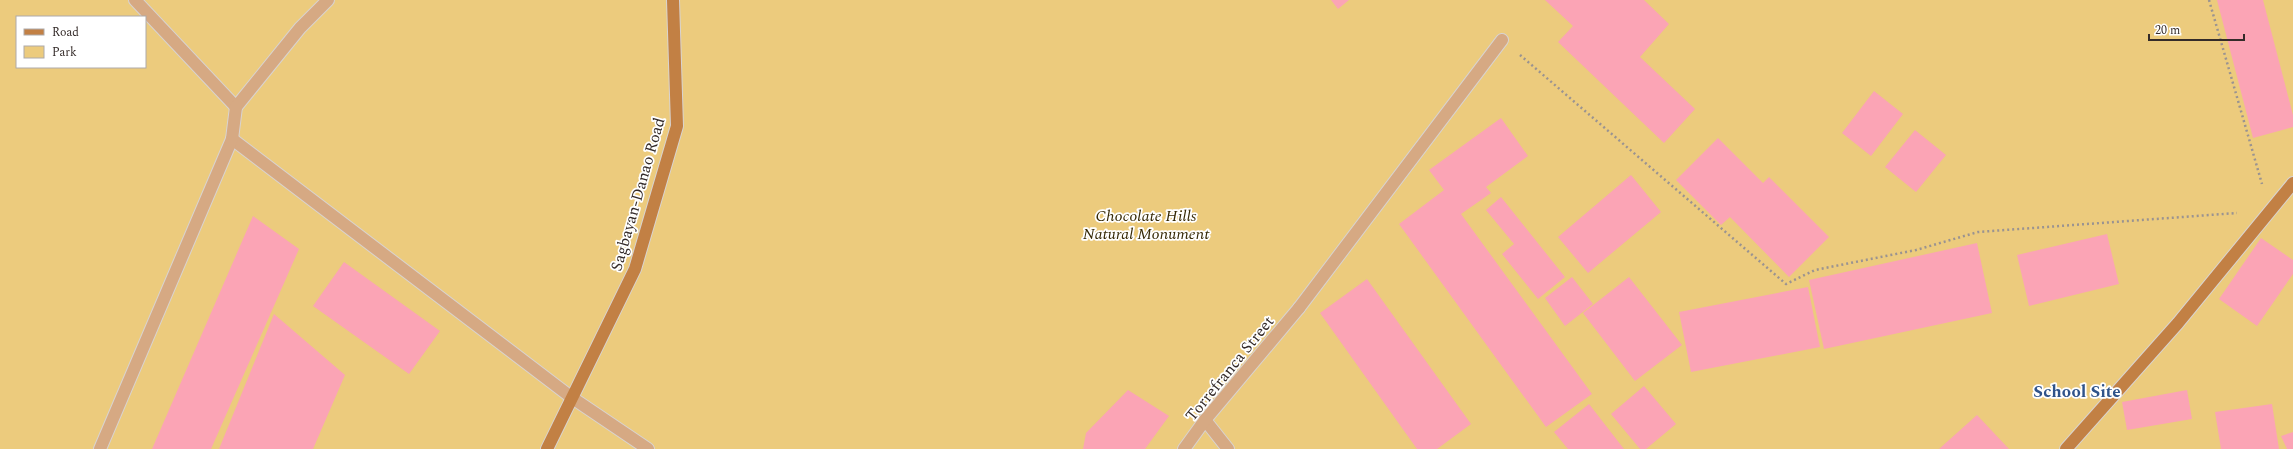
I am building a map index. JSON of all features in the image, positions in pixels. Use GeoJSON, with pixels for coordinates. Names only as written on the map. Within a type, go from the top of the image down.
{"type":"FeatureCollection","features":[{"type":"Feature","properties":{"kind":"main road","name":"Sagbayan-Danao Road"},"geometry":{"type":"LineString","coordinates":[[547,449],[571,397],[635,269],[677,126],[673,0]]}},
{"type":"Feature","properties":{"kind":"main road"},"geometry":{"type":"LineString","coordinates":[[2066,449],[2178,323],[2293,183]]}},
{"type":"Feature","properties":{"kind":"street"},"geometry":{"type":"LineString","coordinates":[[135,0],[236,107]]}},
{"type":"Feature","properties":{"kind":"street"},"geometry":{"type":"LineString","coordinates":[[100,449],[232,139],[236,107],[300,28],[328,0]]}},
{"type":"Feature","properties":{"kind":"street","name":"Torrefranca Street"},"geometry":{"type":"LineString","coordinates":[[1184,449],[1205,420],[1299,308],[1502,40]]}},
{"type":"Feature","properties":{"kind":"street"},"geometry":{"type":"LineString","coordinates":[[232,139],[571,397],[648,449]]}},
{"type":"Feature","properties":{"kind":"street"},"geometry":{"type":"LineString","coordinates":[[1205,420],[1228,449]]}},
{"type":"Feature","properties":{"kind":"path"},"geometry":{"type":"LineString","coordinates":[[1502,40],[1786,284],[1815,270],[1916,250],[1978,232],[2270,211],[2209,0]]}},
{"type":"Feature","properties":{"kind":"green space","name":"Chocolate Hills Natural Monument"},"geometry":{"type":"Polygon","coordinates":[[[0,0],[2293,0],[2293,449],[0,449],[0,0]]]}},
{"type":"Feature","properties":{"kind":"building"},"geometry":{"type":"Polygon","coordinates":[[[1331,0],[1349,0],[1338,9],[1331,0]]]}},
{"type":"Feature","properties":{"kind":"building"},"geometry":{"type":"Polygon","coordinates":[[[1545,0],[1644,0],[1669,24],[1640,57],[1695,109],[1664,143],[1558,42],[1573,26],[1545,0]]]}},
{"type":"Feature","properties":{"kind":"building"},"geometry":{"type":"Polygon","coordinates":[[[2217,0],[2263,0],[2293,115],[2293,127],[2253,138],[2217,0]]]}},
{"type":"Feature","properties":{"kind":"building"},"geometry":{"type":"Polygon","coordinates":[[[1874,91],[1903,114],[1871,156],[1842,133],[1874,91]]]}},
{"type":"Feature","properties":{"kind":"building"},"geometry":{"type":"Polygon","coordinates":[[[1501,118],[1528,156],[1486,187],[1491,193],[1461,214],[1592,394],[1546,427],[1399,224],[1444,190],[1429,170],[1501,118]]]}},
{"type":"Feature","properties":{"kind":"building"},"geometry":{"type":"Polygon","coordinates":[[[1915,130],[1946,155],[1916,192],[1885,167],[1915,130]]]}},
{"type":"Feature","properties":{"kind":"building"},"geometry":{"type":"Polygon","coordinates":[[[1718,138],[1763,183],[1769,177],[1829,237],[1789,277],[1730,217],[1721,225],[1676,180],[1718,138]]]}},
{"type":"Feature","properties":{"kind":"building"},"geometry":{"type":"Polygon","coordinates":[[[1631,175],[1661,212],[1588,273],[1558,237],[1631,175]]]}},
{"type":"Feature","properties":{"kind":"building"},"geometry":{"type":"Polygon","coordinates":[[[1501,197],[1565,277],[1538,299],[1502,254],[1514,244],[1486,210],[1501,197]]]}},
{"type":"Feature","properties":{"kind":"building"},"geometry":{"type":"Polygon","coordinates":[[[253,216],[299,249],[211,449],[152,449],[253,216]]]}},
{"type":"Feature","properties":{"kind":"building"},"geometry":{"type":"Polygon","coordinates":[[[2107,234],[2119,284],[2029,306],[2017,255],[2107,234]]]}},
{"type":"Feature","properties":{"kind":"building"},"geometry":{"type":"Polygon","coordinates":[[[2261,238],[2293,260],[2293,274],[2257,326],[2219,299],[2261,238]]]}},
{"type":"Feature","properties":{"kind":"building"},"geometry":{"type":"Polygon","coordinates":[[[1977,243],[1992,313],[1824,349],[1809,280],[1977,243]]]}},
{"type":"Feature","properties":{"kind":"building"},"geometry":{"type":"Polygon","coordinates":[[[344,262],[440,331],[409,374],[313,306],[344,262]]]}},
{"type":"Feature","properties":{"kind":"building"},"geometry":{"type":"Polygon","coordinates":[[[1572,277],[1593,304],[1565,326],[1545,298],[1572,277]]]}},
{"type":"Feature","properties":{"kind":"building"},"geometry":{"type":"Polygon","coordinates":[[[1629,277],[1682,345],[1635,381],[1583,313],[1629,277]]]}},
{"type":"Feature","properties":{"kind":"building"},"geometry":{"type":"Polygon","coordinates":[[[1367,279],[1471,424],[1437,449],[1417,449],[1320,313],[1367,279]]]}},
{"type":"Feature","properties":{"kind":"building"},"geometry":{"type":"Polygon","coordinates":[[[1808,287],[1820,347],[1691,372],[1679,312],[1808,287]]]}},
{"type":"Feature","properties":{"kind":"building"},"geometry":{"type":"Polygon","coordinates":[[[274,314],[345,375],[313,449],[219,449],[274,314]]]}},
{"type":"Feature","properties":{"kind":"building"},"geometry":{"type":"Polygon","coordinates":[[[1644,386],[1676,424],[1646,449],[1640,449],[1611,414],[1644,386]]]}},
{"type":"Feature","properties":{"kind":"building"},"geometry":{"type":"Polygon","coordinates":[[[1128,390],[1169,416],[1145,449],[1083,449],[1086,433],[1128,390]]]}},
{"type":"Feature","properties":{"kind":"building"},"geometry":{"type":"Polygon","coordinates":[[[2187,390],[2192,419],[2127,430],[2122,402],[2187,390]]]}},
{"type":"Feature","properties":{"kind":"building"},"geometry":{"type":"Polygon","coordinates":[[[1589,404],[1624,449],[1568,449],[1554,432],[1589,404]]]}},
{"type":"Feature","properties":{"kind":"building"},"geometry":{"type":"Polygon","coordinates":[[[2272,404],[2279,449],[2221,449],[2215,412],[2272,404]]]}},
{"type":"Feature","properties":{"kind":"building"},"geometry":{"type":"Polygon","coordinates":[[[1977,415],[2009,449],[1939,449],[1977,415]]]}},
{"type":"Feature","properties":{"kind":"building"},"geometry":{"type":"Polygon","coordinates":[[[2293,432],[2293,449],[2287,449],[2281,436],[2293,432]]]}},
{"type":"Feature","properties":{"kind":"district","name":"School Site"},"geometry":{"type":"Point","coordinates":[2077,391]}}]}
